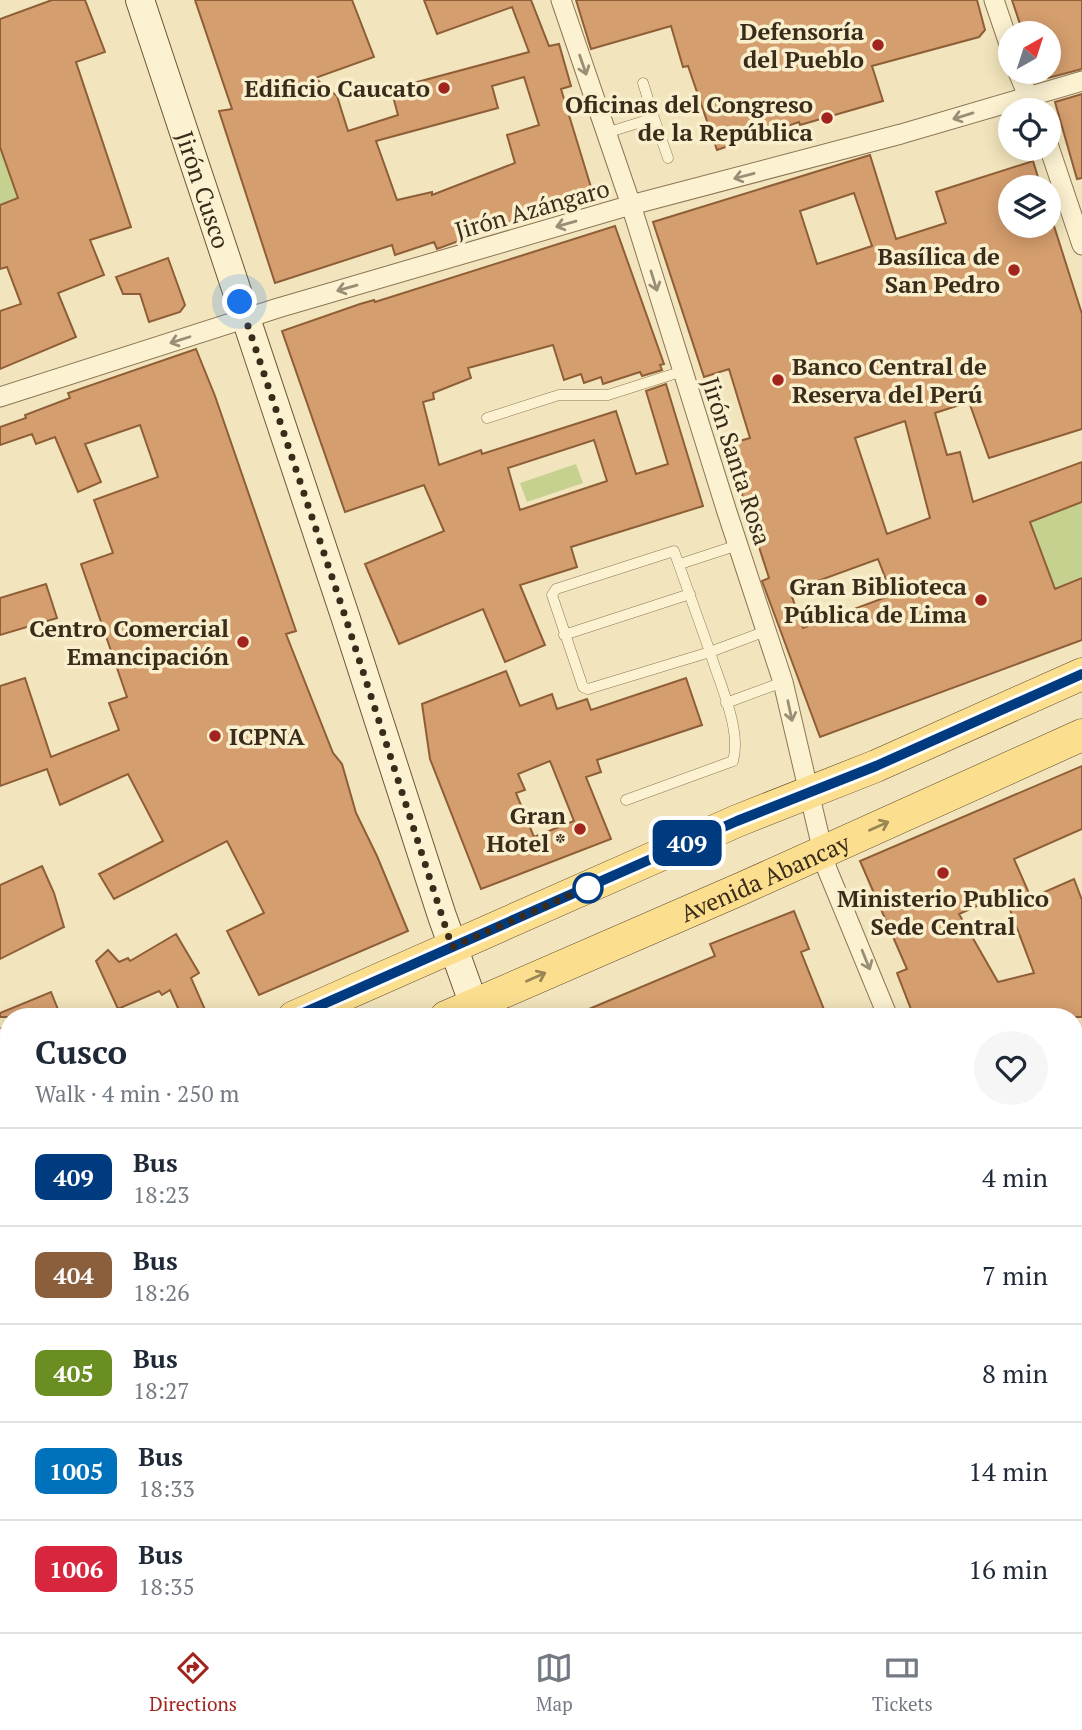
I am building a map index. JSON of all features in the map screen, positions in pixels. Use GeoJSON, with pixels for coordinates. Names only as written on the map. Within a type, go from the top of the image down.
{"type":"FeatureCollection","features":[{"type":"Feature","properties":{"kind":"main road"},"geometry":{"type":"LineString","coordinates":[[314,1008],[809,792],[876,766],[1082,674]]}},
{"type":"Feature","properties":{"kind":"main road","name":"Avenida Abancay"},"geometry":{"type":"LineString","coordinates":[[477,1008],[1082,735]]}},
{"type":"Feature","properties":{"kind":"street","name":"Jirón Cusco"},"geometry":{"type":"LineString","coordinates":[[140,0],[452,947],[465,1008]]}},
{"type":"Feature","properties":{"kind":"street","name":"Jirón Santa Rosa"},"geometry":{"type":"LineString","coordinates":[[561,0],[631,205],[783,682],[827,869],[884,1008]]}},
{"type":"Feature","properties":{"kind":"street"},"geometry":{"type":"LineString","coordinates":[[994,0],[1001,21]]}},
{"type":"Feature","properties":{"kind":"street","name":"Jirón Azángaro"},"geometry":{"type":"LineString","coordinates":[[1043,98],[1082,81]]}},
{"type":"Feature","properties":{"kind":"street","name":"Jirón Azángaro"},"geometry":{"type":"LineString","coordinates":[[0,397],[245,319],[631,205],[998,111]]}},
{"type":"Feature","properties":{"kind":"street"},"geometry":{"type":"LineString","coordinates":[[1054,161],[1082,245]]}},
{"type":"Feature","properties":{"kind":"lane"},"geometry":{"type":"LineString","coordinates":[[643,83],[668,158]]}},
{"type":"Feature","properties":{"kind":"lane"},"geometry":{"type":"LineString","coordinates":[[606,133],[654,118]]}},
{"type":"Feature","properties":{"kind":"lane"},"geometry":{"type":"LineString","coordinates":[[487,418],[559,395],[608,395],[683,371]]}},
{"type":"Feature","properties":{"kind":"lane"},"geometry":{"type":"LineString","coordinates":[[680,564],[738,545]]}},
{"type":"Feature","properties":{"kind":"lane"},"geometry":{"type":"LineString","coordinates":[[626,800],[733,761],[736,742],[710,652],[674,551],[556,589],[552,595],[585,689],[710,652],[766,631]]}},
{"type":"Feature","properties":{"kind":"lane"},"geometry":{"type":"LineString","coordinates":[[565,635],[690,594]]}},
{"type":"Feature","properties":{"kind":"lane"},"geometry":{"type":"LineString","coordinates":[[726,703],[783,682]]}},
{"type":"Feature","properties":{"kind":"green space"},"geometry":{"type":"Polygon","coordinates":[[[0,147],[18,198],[0,205],[0,147]]]}},
{"type":"Feature","properties":{"kind":"green space"},"geometry":{"type":"Polygon","coordinates":[[[576,464],[583,483],[527,502],[520,483],[576,464]]]}},
{"type":"Feature","properties":{"kind":"green space"},"geometry":{"type":"Polygon","coordinates":[[[1082,502],[1082,578],[1055,589],[1030,522],[1082,502]]]}},
{"type":"Feature","properties":{"kind":"building"},"geometry":{"type":"Polygon","coordinates":[[[52,0],[85,0],[105,52],[76,62],[131,227],[90,240],[104,275],[58,293],[76,337],[0,369],[0,311],[21,304],[7,267],[0,269],[0,205],[18,198],[0,147],[0,19],[52,0]]]}},
{"type":"Feature","properties":{"kind":"building"},"geometry":{"type":"Polygon","coordinates":[[[195,0],[352,0],[374,57],[315,78],[337,96],[348,131],[398,115],[391,89],[529,52],[512,7],[437,34],[424,0],[531,0],[549,46],[559,44],[571,86],[561,89],[594,197],[529,215],[437,249],[434,242],[395,255],[392,245],[275,283],[219,111],[232,109],[195,0]],[[524,77],[492,86],[498,108],[376,141],[397,200],[432,192],[432,195],[515,163],[507,135],[539,125],[524,77]]]}},
{"type":"Feature","properties":{"kind":"building"},"geometry":{"type":"Polygon","coordinates":[[[576,0],[977,0],[985,30],[979,37],[872,66],[883,101],[800,125],[799,122],[717,150],[688,66],[683,67],[671,26],[591,49],[576,0]]]}},
{"type":"Feature","properties":{"kind":"building"},"geometry":{"type":"Polygon","coordinates":[[[1012,0],[1082,0],[1082,69],[1061,75],[1061,21],[1019,21],[1012,0]]]}},
{"type":"Feature","properties":{"kind":"building"},"geometry":{"type":"Polygon","coordinates":[[[1082,94],[1082,178],[1077,179],[1061,123],[1061,100],[1082,94]]]}},
{"type":"Feature","properties":{"kind":"building"},"geometry":{"type":"Polygon","coordinates":[[[870,155],[896,239],[946,223],[936,192],[1033,161],[1037,175],[998,175],[998,238],[1058,238],[1082,314],[1082,429],[989,458],[969,402],[935,413],[947,455],[960,452],[973,502],[1082,462],[1082,502],[1030,522],[1055,589],[1082,578],[1082,640],[820,737],[762,581],[769,578],[726,445],[750,438],[729,369],[704,377],[653,222],[870,155]],[[854,193],[800,211],[817,264],[872,246],[854,193]],[[905,421],[855,438],[887,534],[930,518],[905,421]],[[878,559],[790,591],[803,628],[892,595],[878,559]]]}},
{"type":"Feature","properties":{"kind":"building"},"geometry":{"type":"Polygon","coordinates":[[[615,226],[664,364],[660,365],[662,370],[642,376],[640,372],[603,384],[601,377],[584,383],[581,374],[564,380],[553,345],[468,368],[471,378],[433,393],[434,399],[423,402],[439,465],[616,411],[636,474],[668,464],[646,391],[666,384],[703,506],[571,547],[577,567],[520,585],[545,645],[505,662],[483,609],[399,644],[365,564],[444,531],[424,485],[345,512],[282,331],[360,304],[374,300],[375,302],[615,226]],[[594,440],[508,468],[520,510],[607,481],[594,440]]]}},
{"type":"Feature","properties":{"kind":"building"},"geometry":{"type":"Polygon","coordinates":[[[168,258],[185,305],[180,312],[149,322],[140,294],[123,294],[116,277],[168,258]]]}},
{"type":"Feature","properties":{"kind":"building"},"geometry":{"type":"Polygon","coordinates":[[[196,349],[215,396],[296,631],[286,634],[333,753],[342,764],[356,813],[408,931],[259,995],[227,931],[264,913],[227,841],[114,899],[99,874],[163,841],[128,774],[60,805],[47,769],[0,786],[0,686],[25,678],[51,757],[119,730],[109,703],[127,697],[81,564],[113,553],[94,500],[158,477],[140,425],[85,444],[101,482],[78,492],[55,437],[36,444],[32,434],[0,445],[0,427],[70,398],[68,393],[196,349]]]}},
{"type":"Feature","properties":{"kind":"building"},"geometry":{"type":"Polygon","coordinates":[[[46,584],[57,618],[0,635],[0,598],[46,584]]]}},
{"type":"Feature","properties":{"kind":"building"},"geometry":{"type":"Polygon","coordinates":[[[506,671],[520,706],[552,694],[557,709],[587,699],[591,710],[686,678],[702,725],[597,760],[601,772],[586,777],[611,839],[481,889],[430,759],[422,704],[506,671]],[[550,761],[518,774],[525,790],[516,793],[534,837],[574,821],[550,761]]]}},
{"type":"Feature","properties":{"kind":"building"},"geometry":{"type":"Polygon","coordinates":[[[1082,766],[1082,829],[1014,859],[1031,898],[1074,879],[1082,900],[1082,1008],[911,1008],[897,973],[907,969],[860,861],[1082,766]],[[1004,894],[959,914],[998,982],[1034,973],[1004,894]]]}},
{"type":"Feature","properties":{"kind":"building"},"geometry":{"type":"Polygon","coordinates":[[[42,866],[54,893],[64,927],[0,959],[0,885],[42,866]]]}},
{"type":"Feature","properties":{"kind":"building"},"geometry":{"type":"Polygon","coordinates":[[[794,911],[809,949],[801,952],[823,1008],[591,1008],[715,956],[710,944],[794,911]]]}},
{"type":"Feature","properties":{"kind":"building"},"geometry":{"type":"Polygon","coordinates":[[[176,934],[199,973],[191,978],[204,1008],[178,1008],[170,990],[162,995],[159,991],[118,1008],[96,961],[108,950],[119,962],[128,958],[130,961],[176,934]]]}},
{"type":"Feature","properties":{"kind":"building"},"geometry":{"type":"Polygon","coordinates":[[[51,992],[57,1008],[12,1008],[51,992]]]}},
{"type":"Feature","properties":{"kind":"bus line","name":"409"},"geometry":{"type":"LineString","coordinates":[[314,1008],[737,821],[876,766],[1082,674]]}},
{"type":"Feature","properties":{"kind":"place","name":"Defensoría del Pueblo"},"geometry":{"type":"Point","coordinates":[878,45]}},
{"type":"Feature","properties":{"kind":"place","name":"Edificio Caucato"},"geometry":{"type":"Point","coordinates":[444,88]}},
{"type":"Feature","properties":{"kind":"place","name":"Oficinas del Congreso de la República"},"geometry":{"type":"Point","coordinates":[827,118]}},
{"type":"Feature","properties":{"kind":"place","name":"Basílica de San Pedro"},"geometry":{"type":"Point","coordinates":[1014,270]}},
{"type":"Feature","properties":{"kind":"place","name":"Banco Central de Reserva del Perú"},"geometry":{"type":"Point","coordinates":[778,380]}},
{"type":"Feature","properties":{"kind":"place","name":"Gran Biblioteca Pública de Lima"},"geometry":{"type":"Point","coordinates":[981,600]}},
{"type":"Feature","properties":{"kind":"place","name":"Centro Comercial Emancipación"},"geometry":{"type":"Point","coordinates":[243,642]}},
{"type":"Feature","properties":{"kind":"place","name":"ICPNA"},"geometry":{"type":"Point","coordinates":[215,736]}},
{"type":"Feature","properties":{"kind":"place","name":"Gran Hotel *"},"geometry":{"type":"Point","coordinates":[580,829]}},
{"type":"Feature","properties":{"kind":"place","name":"Ministerio Publico Sede Central"},"geometry":{"type":"Point","coordinates":[943,873]}},
{"type":"Feature","properties":{"kind":"route"},"geometry":{"type":"LineString","coordinates":[[240,302],[452,947],[591,886],[588,888]]}}]}
